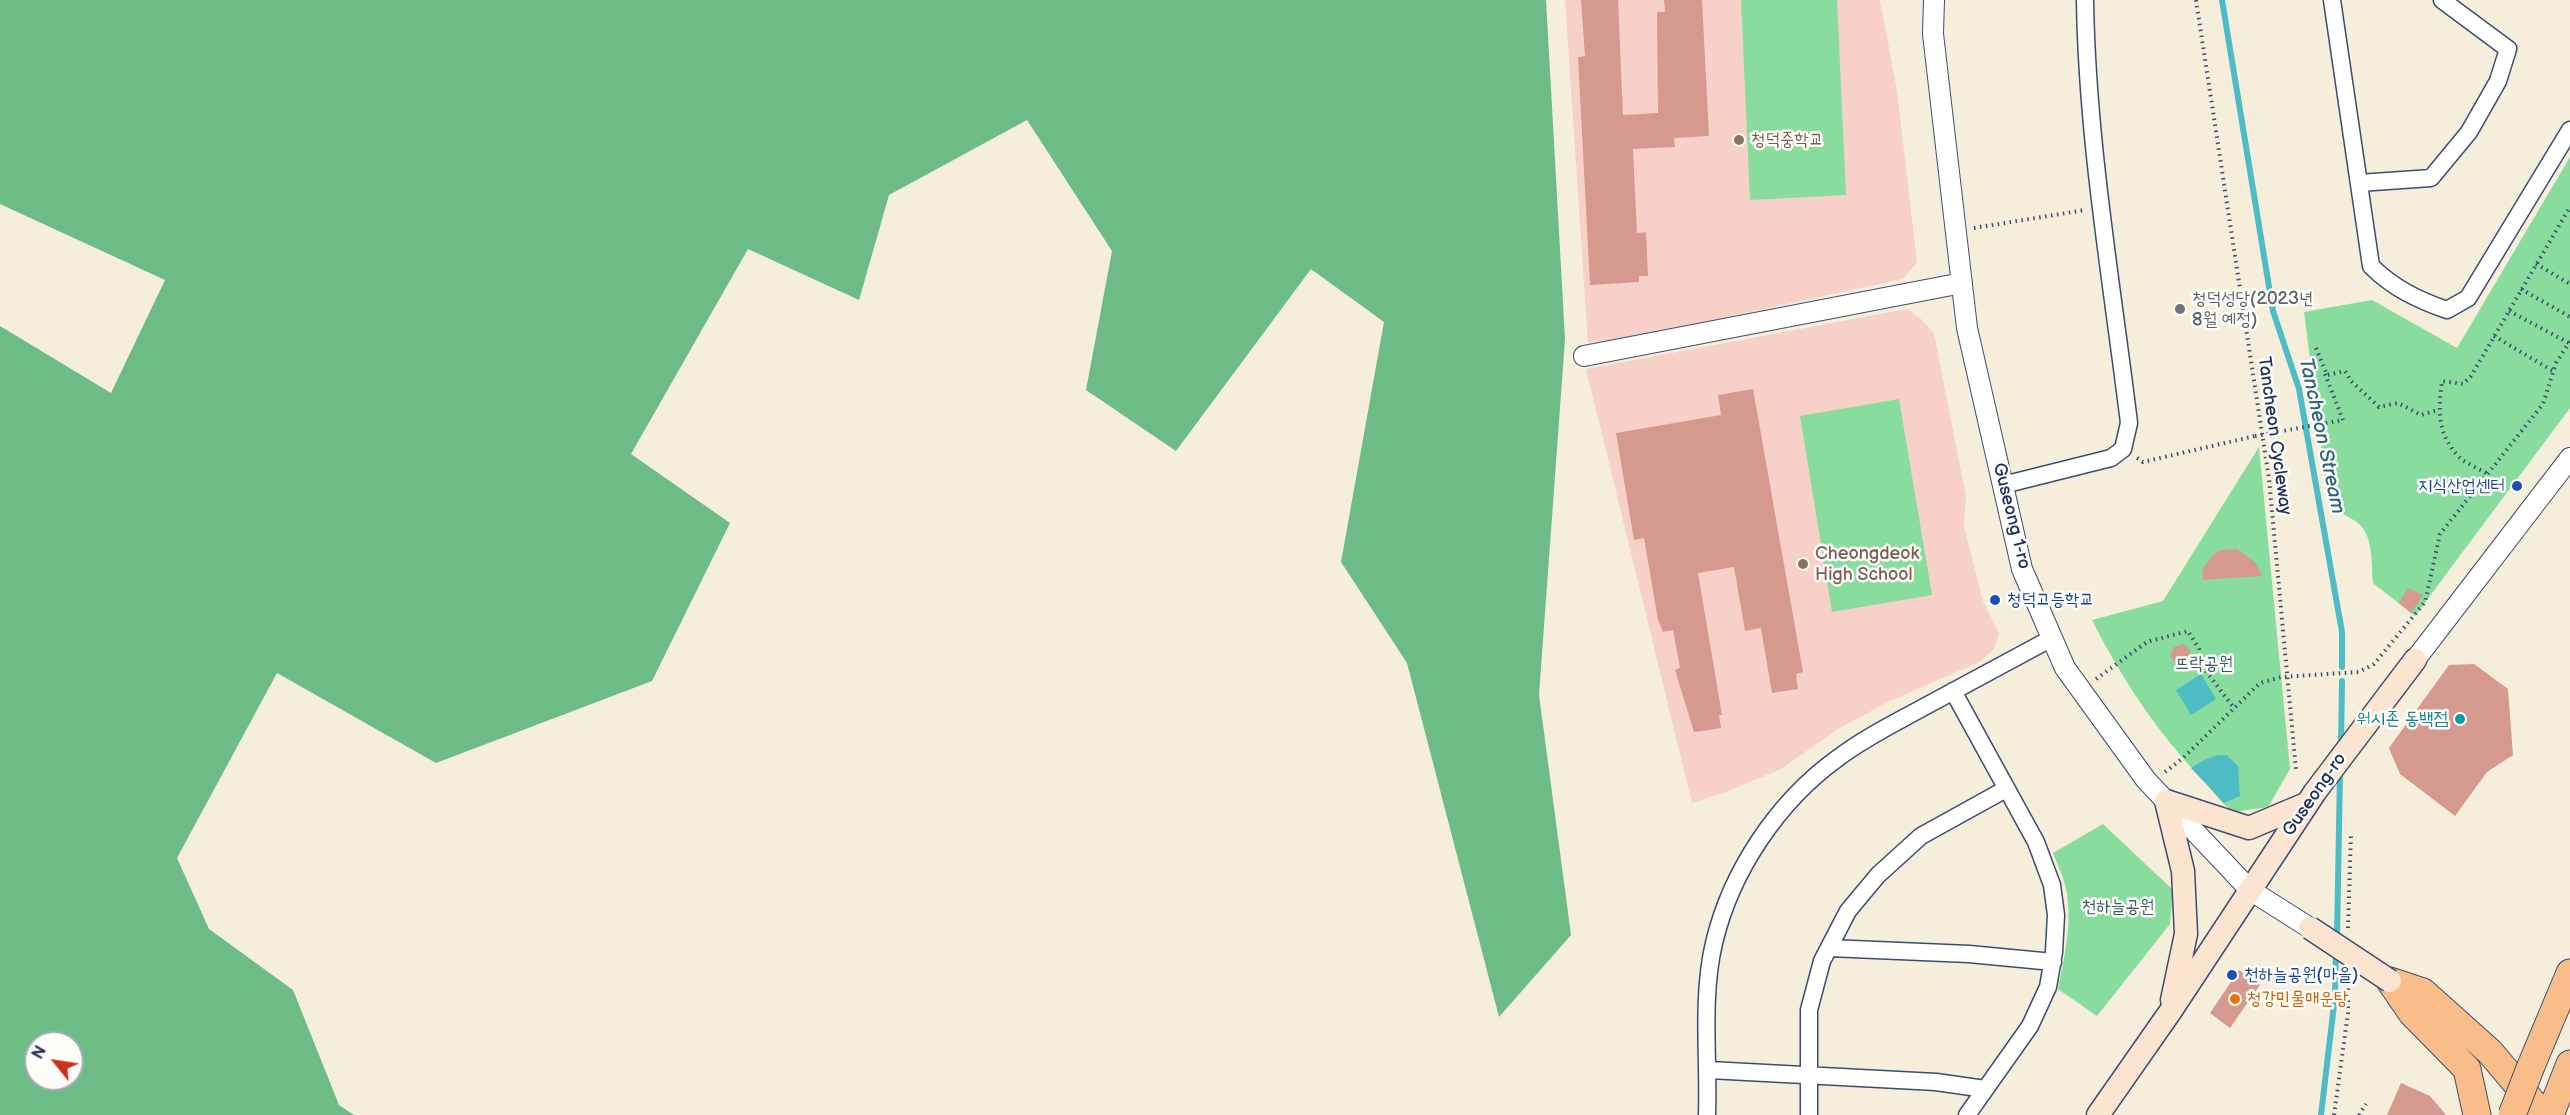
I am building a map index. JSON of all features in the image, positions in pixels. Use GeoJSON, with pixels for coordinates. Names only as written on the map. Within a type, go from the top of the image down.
{"type":"FeatureCollection","features":[{"type":"Feature","properties":{"kind":"highway"},"geometry":{"type":"LineString","coordinates":[[2512,1115],[2570,973]]}},
{"type":"Feature","properties":{"kind":"highway"},"geometry":{"type":"LineString","coordinates":[[2390,981],[2423,992],[2551,1109],[2570,1064]]}},
{"type":"Feature","properties":{"kind":"highway"},"geometry":{"type":"LineString","coordinates":[[2390,981],[2412,1013],[2467,1069],[2477,1115]]}},
{"type":"Feature","properties":{"kind":"main road","name":"Guseong-ro"},"geometry":{"type":"LineString","coordinates":[[2098,1115],[2170,1012],[2311,798],[2415,660]]}},
{"type":"Feature","properties":{"kind":"main road"},"geometry":{"type":"LineString","coordinates":[[2166,801],[2249,828],[2311,798]]}},
{"type":"Feature","properties":{"kind":"main road"},"geometry":{"type":"LineString","coordinates":[[2166,801],[2183,871],[2186,934],[2170,1012]]}},
{"type":"Feature","properties":{"kind":"main road"},"geometry":{"type":"LineString","coordinates":[[2310,928],[2390,981]]}},
{"type":"Feature","properties":{"kind":"street","name":"Guseong 1-ro"},"geometry":{"type":"LineString","coordinates":[[1934,0],[1933,34],[1967,328],[2022,569],[2065,668],[2150,784],[2250,890],[2310,928]]}},
{"type":"Feature","properties":{"kind":"street"},"geometry":{"type":"LineString","coordinates":[[2003,485],[2111,458],[2124,449],[2129,423],[2102,207],[2086,52],[2085,0]]}},
{"type":"Feature","properties":{"kind":"street"},"geometry":{"type":"LineString","coordinates":[[2332,0],[2371,266],[2385,281],[2402,291],[2447,310],[2468,298],[2570,130]]}},
{"type":"Feature","properties":{"kind":"street"},"geometry":{"type":"LineString","coordinates":[[2359,183],[2431,178],[2469,132],[2498,81],[2508,49],[2442,0]]}},
{"type":"Feature","properties":{"kind":"street"},"geometry":{"type":"LineString","coordinates":[[1584,356],[1962,283]]}},
{"type":"Feature","properties":{"kind":"street","name":"Guseong-ro"},"geometry":{"type":"LineString","coordinates":[[2415,660],[2570,459]]}},
{"type":"Feature","properties":{"kind":"street"},"geometry":{"type":"LineString","coordinates":[[1707,1115],[1709,1070],[1707,983],[1714,942],[1727,903],[1746,862],[1768,827],[1801,790],[1838,758],[1953,691],[2052,638]]}},
{"type":"Feature","properties":{"kind":"street"},"geometry":{"type":"LineString","coordinates":[[1953,691],[2036,842],[2052,885],[2056,915],[2053,962],[2048,987],[2030,1026],[1967,1115]]}},
{"type":"Feature","properties":{"kind":"street"},"geometry":{"type":"LineString","coordinates":[[1809,1115],[1809,1010],[1822,961],[1848,911],[1887,867],[1921,836],[2006,789]]}},
{"type":"Feature","properties":{"kind":"street"},"geometry":{"type":"LineString","coordinates":[[1829,948],[1969,954],[2053,962]]}},
{"type":"Feature","properties":{"kind":"street"},"geometry":{"type":"LineString","coordinates":[[1709,1070],[1936,1082],[1984,1089]]}},
{"type":"Feature","properties":{"kind":"path","name":"Tancheon Cycleway"},"geometry":{"type":"LineString","coordinates":[[2196,0],[2269,479],[2296,770]]}},
{"type":"Feature","properties":{"kind":"path"},"geometry":{"type":"LineString","coordinates":[[1956,231],[2102,207]]}},
{"type":"Feature","properties":{"kind":"path"},"geometry":{"type":"LineString","coordinates":[[2486,473],[2458,456],[2444,435],[2438,410],[2442,381],[2463,384],[2471,376],[2570,207]]}},
{"type":"Feature","properties":{"kind":"path"},"geometry":{"type":"LineString","coordinates":[[2536,264],[2570,284]]}},
{"type":"Feature","properties":{"kind":"path"},"geometry":{"type":"LineString","coordinates":[[2521,289],[2570,317]]}},
{"type":"Feature","properties":{"kind":"path"},"geometry":{"type":"LineString","coordinates":[[2150,784],[2182,758],[2260,683],[2288,676],[2358,672],[2374,664],[2425,602],[2440,534],[2486,473],[2543,404],[2553,371],[2569,342],[2508,311]]}},
{"type":"Feature","properties":{"kind":"path"},"geometry":{"type":"LineString","coordinates":[[2494,336],[2553,371]]}},
{"type":"Feature","properties":{"kind":"path"},"geometry":{"type":"LineString","coordinates":[[2143,462],[2255,436],[2343,420],[2316,348],[2327,375],[2345,371],[2351,381],[2379,407],[2398,403],[2421,415],[2438,410]]}},
{"type":"Feature","properties":{"kind":"path"},"geometry":{"type":"LineString","coordinates":[[2080,690],[2146,642],[2188,631],[2199,649],[2202,666],[2234,708]]}},
{"type":"Feature","properties":{"kind":"path"},"geometry":{"type":"LineString","coordinates":[[2334,1115],[2341,1070]]}},
{"type":"Feature","properties":{"kind":"path"},"geometry":{"type":"LineString","coordinates":[[2359,1115],[2366,1104]]}},
{"type":"Feature","properties":{"kind":"shaded area","name":"청덕중학교"},"geometry":{"type":"Polygon","coordinates":[[[1565,0],[1880,0],[1897,91],[1917,262],[1903,279],[1643,335],[1588,343],[1565,0]]]}},
{"type":"Feature","properties":{"kind":"shaded area","name":"Cheongdeok High School"},"geometry":{"type":"Polygon","coordinates":[[[1907,309],[1920,318],[1934,333],[1966,497],[1964,526],[1983,601],[1999,633],[1994,649],[1979,662],[1888,702],[1838,729],[1781,769],[1726,792],[1692,803],[1586,369],[1907,309]]]}},
{"type":"Feature","properties":{"kind":"green space"},"geometry":{"type":"Polygon","coordinates":[[[0,0],[1546,0],[1565,339],[1539,695],[1571,935],[1499,1017],[1407,663],[1341,562],[1384,322],[1311,269],[1176,451],[1086,390],[1112,251],[1027,120],[889,195],[859,300],[748,249],[631,454],[730,523],[652,681],[436,763],[277,673],[177,858],[209,929],[293,990],[339,1105],[354,1115],[0,1115],[0,326],[111,393],[165,280],[0,204],[0,0]]]}},
{"type":"Feature","properties":{"kind":"green space"},"geometry":{"type":"Polygon","coordinates":[[[1741,0],[1837,0],[1846,195],[1750,200],[1741,0]]]}},
{"type":"Feature","properties":{"kind":"green space"},"geometry":{"type":"Polygon","coordinates":[[[2570,157],[2570,408],[2415,616],[2373,583],[2371,551],[2367,535],[2358,523],[2338,510],[2328,499],[2304,312],[2372,300],[2457,348],[2570,157]]]}},
{"type":"Feature","properties":{"kind":"green space"},"geometry":{"type":"Polygon","coordinates":[[[1899,399],[1932,595],[1832,612],[1800,416],[1899,399]]]}},
{"type":"Feature","properties":{"kind":"green space","name":"뜨락공원"},"geometry":{"type":"Polygon","coordinates":[[[2259,447],[2290,769],[2268,807],[2234,812],[2218,798],[2188,764],[2142,705],[2092,620],[2163,601],[2259,447]]]}},
{"type":"Feature","properties":{"kind":"green space","name":"천하늘공원"},"geometry":{"type":"Polygon","coordinates":[[[2103,824],[2173,890],[2170,924],[2097,1016],[2058,989],[2069,918],[2065,884],[2053,853],[2103,824]]]}},
{"type":"Feature","properties":{"kind":"water"},"geometry":{"type":"Polygon","coordinates":[[[2201,674],[2216,699],[2191,715],[2176,690],[2201,674]]]}},
{"type":"Feature","properties":{"kind":"water"},"geometry":{"type":"Polygon","coordinates":[[[2218,755],[2227,755],[2238,766],[2240,796],[2224,803],[2191,768],[2218,755]]]}},
{"type":"Feature","properties":{"kind":"building"},"geometry":{"type":"Polygon","coordinates":[[[1581,0],[1618,0],[1623,115],[1658,113],[1657,12],[1665,12],[1664,0],[1702,0],[1709,136],[1674,138],[1675,147],[1633,149],[1637,233],[1646,232],[1648,276],[1639,276],[1639,282],[1590,285],[1578,57],[1585,56],[1581,0]]]}},
{"type":"Feature","properties":{"kind":"building"},"geometry":{"type":"Polygon","coordinates":[[[1753,389],[1803,672],[1796,674],[1798,689],[1772,693],[1761,628],[1745,631],[1734,567],[1698,573],[1722,715],[1719,715],[1721,728],[1694,732],[1675,670],[1680,668],[1673,630],[1663,632],[1658,620],[1644,538],[1634,540],[1616,433],[1721,415],[1718,395],[1753,389]]]}},
{"type":"Feature","properties":{"kind":"building"},"geometry":{"type":"Polygon","coordinates":[[[2237,549],[2255,562],[2262,576],[2202,580],[2203,568],[2214,554],[2221,550],[2237,549]]]}},
{"type":"Feature","properties":{"kind":"building"},"geometry":{"type":"Polygon","coordinates":[[[2408,588],[2423,595],[2411,613],[2399,603],[2408,588]]]}},
{"type":"Feature","properties":{"kind":"building"},"geometry":{"type":"Polygon","coordinates":[[[2183,644],[2189,648],[2191,656],[2187,662],[2176,664],[2170,656],[2174,647],[2183,644]]]}},
{"type":"Feature","properties":{"kind":"building","name":"워시존 동백점"},"geometry":{"type":"Polygon","coordinates":[[[2474,664],[2508,689],[2513,755],[2487,772],[2455,816],[2400,774],[2389,748],[2449,665],[2474,664]]]}},
{"type":"Feature","properties":{"kind":"building","name":"청강민물매운탕"},"geometry":{"type":"Polygon","coordinates":[[[2239,970],[2260,985],[2230,1028],[2210,1013],[2239,970]]]}},
{"type":"Feature","properties":{"kind":"building"},"geometry":{"type":"Polygon","coordinates":[[[2401,1083],[2430,1096],[2446,1115],[2387,1115],[2401,1083]]]}},
{"type":"Feature","properties":{"kind":"waterway","name":"Tancheon Stream"},"geometry":{"type":"LineString","coordinates":[[2222,0],[2273,311],[2299,389],[2342,632],[2342,667]]}},
{"type":"Feature","properties":{"kind":"waterway","name":"Tancheon Stream"},"geometry":{"type":"LineString","coordinates":[[2341,746],[2342,681]]}},
{"type":"Feature","properties":{"kind":"waterway","name":"Tancheon Stream"},"geometry":{"type":"LineString","coordinates":[[2337,938],[2340,772]]}},
{"type":"Feature","properties":{"kind":"waterway","name":"Tancheon Stream"},"geometry":{"type":"LineString","coordinates":[[2321,1115],[2335,996],[2336,952]]}},
{"type":"Feature","properties":{"kind":"place","name":"청덕중학교"},"geometry":{"type":"Point","coordinates":[1739,140]}},
{"type":"Feature","properties":{"kind":"place","name":"청덕성당(2023년 8월 예정)"},"geometry":{"type":"Point","coordinates":[2180,309]}},
{"type":"Feature","properties":{"kind":"place","name":"지식산업센터"},"geometry":{"type":"Point","coordinates":[2517,486]}},
{"type":"Feature","properties":{"kind":"place","name":"Cheongdeok High School"},"geometry":{"type":"Point","coordinates":[1803,564]}},
{"type":"Feature","properties":{"kind":"place","name":"청덕고등학교"},"geometry":{"type":"Point","coordinates":[1995,600]}},
{"type":"Feature","properties":{"kind":"place","name":"워시존 동백점"},"geometry":{"type":"Point","coordinates":[2460,719]}},
{"type":"Feature","properties":{"kind":"place","name":"천하늘공원(마을)"},"geometry":{"type":"Point","coordinates":[2232,975]}},
{"type":"Feature","properties":{"kind":"place","name":"청강민물매운탕"},"geometry":{"type":"Point","coordinates":[2235,999]}}]}
